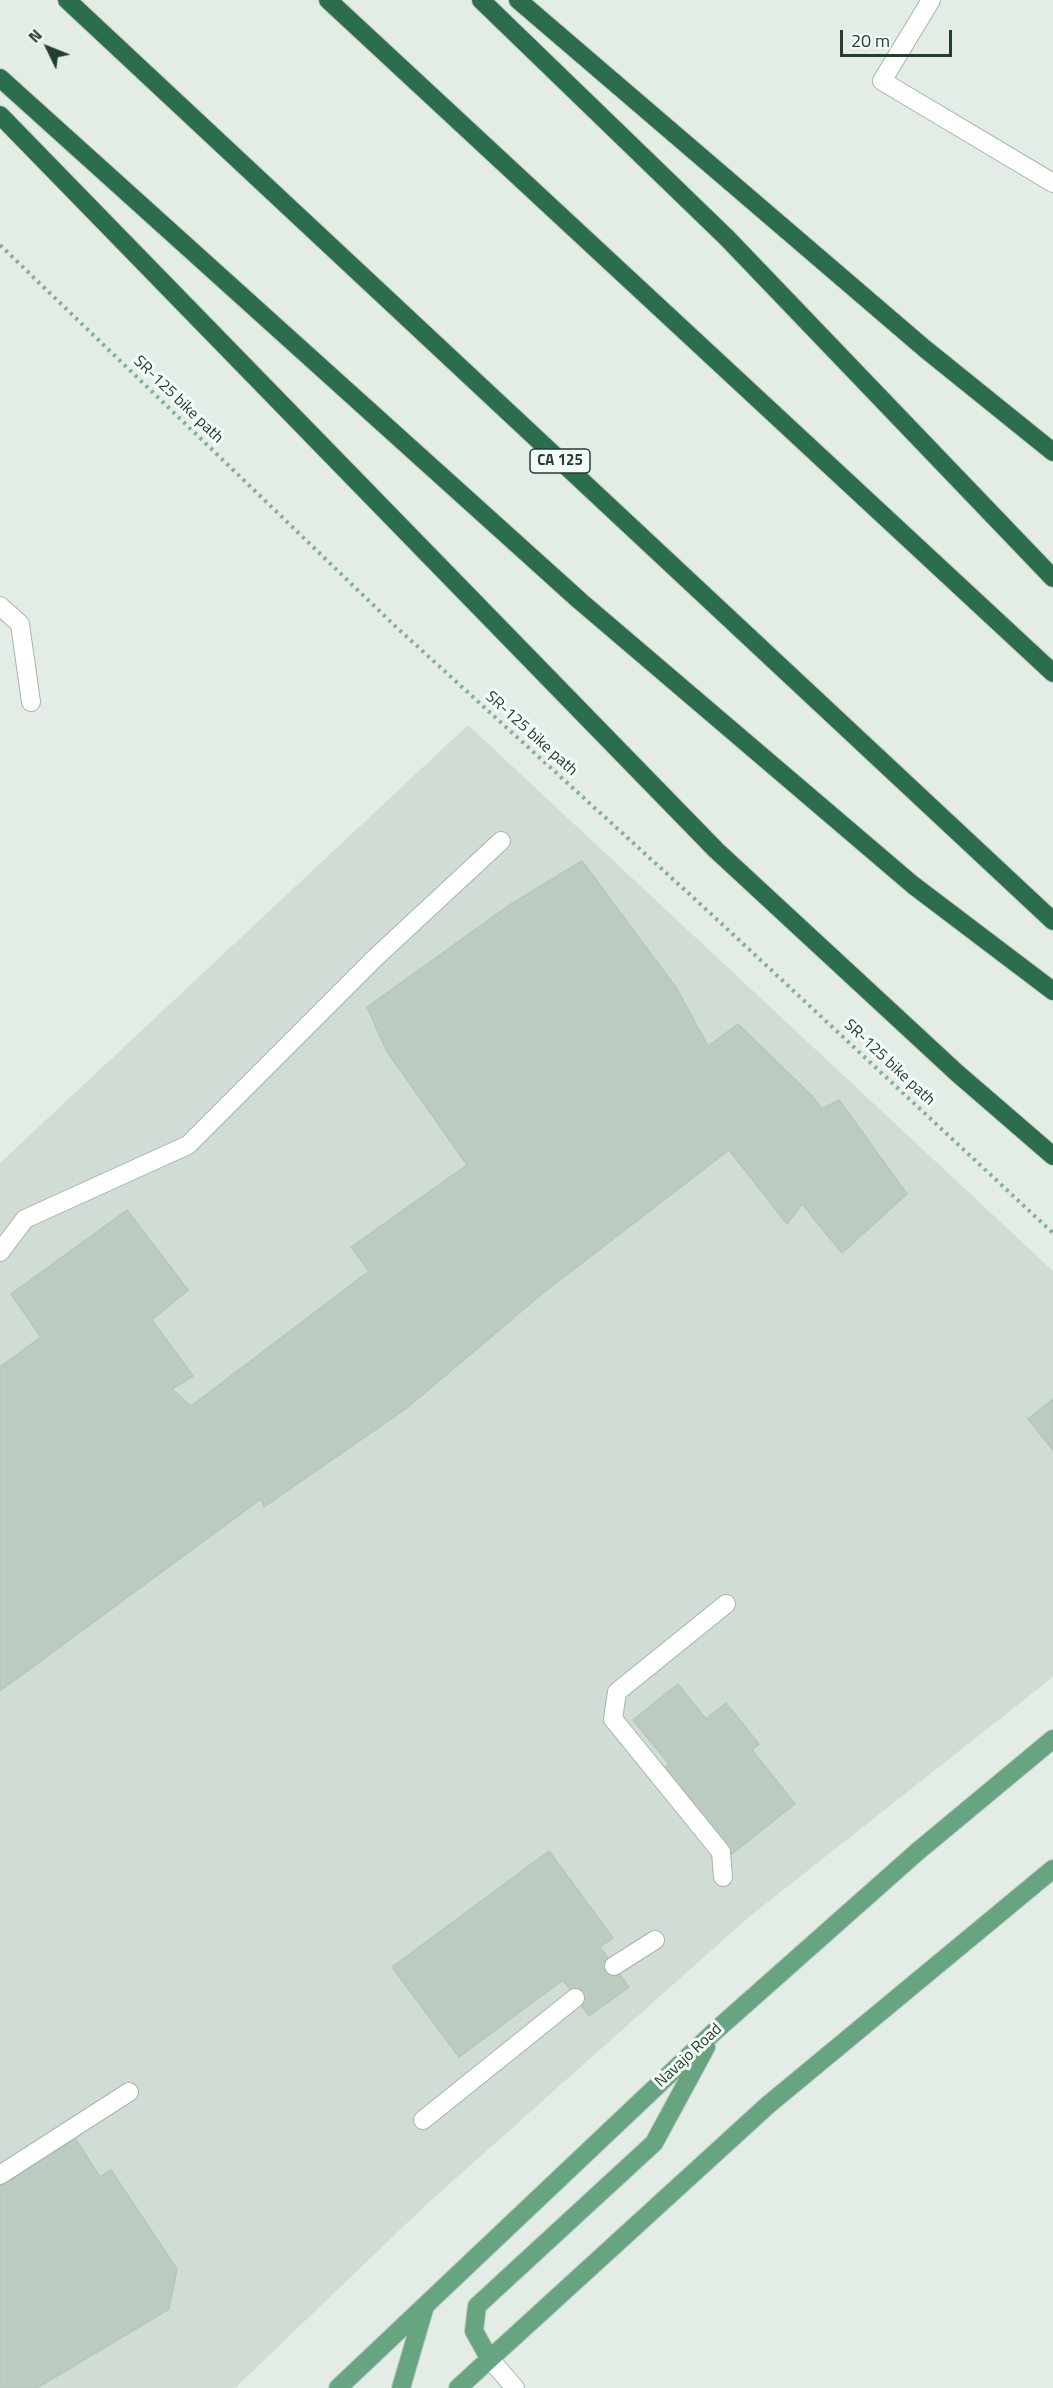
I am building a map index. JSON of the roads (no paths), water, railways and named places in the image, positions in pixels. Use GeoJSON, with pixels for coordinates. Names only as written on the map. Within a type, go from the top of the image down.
{"type":"FeatureCollection","features":[{"type":"Feature","properties":{"kind":"highway","name":"CA 125"},"geometry":{"type":"LineString","coordinates":[[67,0],[1053,921]]}},
{"type":"Feature","properties":{"kind":"highway"},"geometry":{"type":"LineString","coordinates":[[328,0],[1053,672]]}},
{"type":"Feature","properties":{"kind":"highway"},"geometry":{"type":"LineString","coordinates":[[481,0],[727,238],[1053,578]]}},
{"type":"Feature","properties":{"kind":"highway"},"geometry":{"type":"LineString","coordinates":[[518,0],[924,348],[1053,452]]}},
{"type":"Feature","properties":{"kind":"highway"},"geometry":{"type":"LineString","coordinates":[[0,78],[580,601],[913,885],[1053,991]]}},
{"type":"Feature","properties":{"kind":"highway"},"geometry":{"type":"LineString","coordinates":[[0,115],[716,850],[957,1073],[1053,1156]]}},
{"type":"Feature","properties":{"kind":"main road","name":"Navajo Road"},"geometry":{"type":"LineString","coordinates":[[338,2388],[714,2032],[917,1852],[1053,1739]]}},
{"type":"Feature","properties":{"kind":"main road"},"geometry":{"type":"LineString","coordinates":[[458,2388],[768,2105],[1053,1869]]}},
{"type":"Feature","properties":{"kind":"main road"},"geometry":{"type":"LineString","coordinates":[[489,2358],[474,2331],[477,2306],[654,2143],[714,2032]]}},
{"type":"Feature","properties":{"kind":"main road"},"geometry":{"type":"LineString","coordinates":[[401,2388],[426,2304]]}},
{"type":"Feature","properties":{"kind":"street"},"geometry":{"type":"LineString","coordinates":[[931,0],[882,81],[1053,183]]}},
{"type":"Feature","properties":{"kind":"street"},"geometry":{"type":"LineString","coordinates":[[0,606],[20,624],[31,702]]}},
{"type":"Feature","properties":{"kind":"street"},"geometry":{"type":"LineString","coordinates":[[0,1252],[25,1220],[188,1145],[375,958],[501,841]]}},
{"type":"Feature","properties":{"kind":"street"},"geometry":{"type":"LineString","coordinates":[[723,1878],[721,1851],[613,1719],[617,1692],[726,1604]]}},
{"type":"Feature","properties":{"kind":"street"},"geometry":{"type":"LineString","coordinates":[[614,1966],[655,1940]]}},
{"type":"Feature","properties":{"kind":"street"},"geometry":{"type":"LineString","coordinates":[[423,2120],[575,1998]]}},
{"type":"Feature","properties":{"kind":"street"},"geometry":{"type":"LineString","coordinates":[[0,2175],[129,2092]]}},
{"type":"Feature","properties":{"kind":"street"},"geometry":{"type":"LineString","coordinates":[[489,2358],[515,2388]]}}]}
